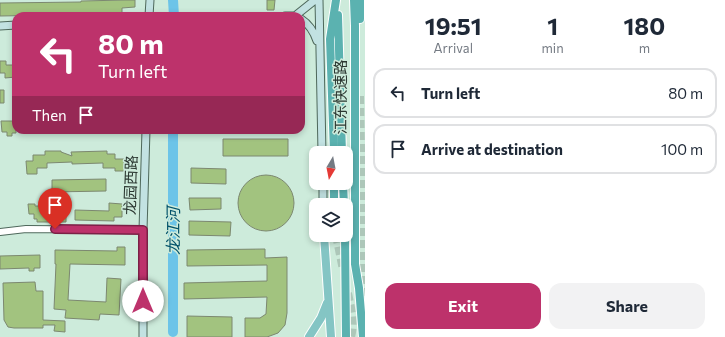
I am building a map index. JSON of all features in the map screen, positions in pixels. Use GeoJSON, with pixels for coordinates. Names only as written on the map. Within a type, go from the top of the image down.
{"type":"FeatureCollection","features":[{"type":"Feature","properties":{"kind":"highway"},"geometry":{"type":"LineString","coordinates":[[334,146],[330,39],[337,0]]}},
{"type":"Feature","properties":{"kind":"highway","name":"江东快速路"},"geometry":{"type":"LineString","coordinates":[[337,0],[342,146]]}},
{"type":"Feature","properties":{"kind":"highway","name":"江东快速路"},"geometry":{"type":"LineString","coordinates":[[354,0],[355,264],[359,288],[363,337]]}},
{"type":"Feature","properties":{"kind":"highway"},"geometry":{"type":"LineString","coordinates":[[360,0],[360,96]]}},
{"type":"Feature","properties":{"kind":"highway"},"geometry":{"type":"LineString","coordinates":[[344,242],[346,337]]}},
{"type":"Feature","properties":{"kind":"highway"},"geometry":{"type":"LineString","coordinates":[[345,288],[349,293],[355,293],[359,288]]}},
{"type":"Feature","properties":{"kind":"main road"},"geometry":{"type":"LineString","coordinates":[[149,12],[150,0]]}},
{"type":"Feature","properties":{"kind":"main road"},"geometry":{"type":"LineString","coordinates":[[300,12],[315,0]]}},
{"type":"Feature","properties":{"kind":"main road"},"geometry":{"type":"LineString","coordinates":[[319,0],[322,146]]}},
{"type":"Feature","properties":{"kind":"main road"},"geometry":{"type":"LineString","coordinates":[[305,21],[314,33],[320,50]]}},
{"type":"Feature","properties":{"kind":"main road"},"geometry":{"type":"LineString","coordinates":[[0,26],[12,25]]}},
{"type":"Feature","properties":{"kind":"main road","name":"龙园西路"},"geometry":{"type":"LineString","coordinates":[[143,337],[143,230],[146,134]]}},
{"type":"Feature","properties":{"kind":"main road"},"geometry":{"type":"LineString","coordinates":[[325,242],[331,337]]}},
{"type":"Feature","properties":{"kind":"main road"},"geometry":{"type":"LineString","coordinates":[[309,337],[321,318],[329,298]]}},
{"type":"Feature","properties":{"kind":"main road"},"geometry":{"type":"LineString","coordinates":[[363,328],[365,315]]}},
{"type":"Feature","properties":{"kind":"street"},"geometry":{"type":"LineString","coordinates":[[0,232],[26,229],[143,230]]}},
{"type":"Feature","properties":{"kind":"building"},"geometry":{"type":"Polygon","coordinates":[[[135,0],[135,7],[122,8],[122,12],[12,12],[12,16],[0,16],[0,3],[135,0]]]}},
{"type":"Feature","properties":{"kind":"building"},"geometry":{"type":"Polygon","coordinates":[[[267,0],[275,0],[274,10],[267,10],[267,0]]]}},
{"type":"Feature","properties":{"kind":"building"},"geometry":{"type":"Polygon","coordinates":[[[0,61],[6,61],[6,65],[12,65],[12,77],[5,78],[5,73],[0,73],[0,61]]]}},
{"type":"Feature","properties":{"kind":"building"},"geometry":{"type":"Polygon","coordinates":[[[0,90],[4,90],[4,103],[0,103],[0,90]]]}},
{"type":"Feature","properties":{"kind":"building"},"geometry":{"type":"Polygon","coordinates":[[[1,121],[12,121],[12,136],[7,136],[7,132],[2,132],[1,121]]]}},
{"type":"Feature","properties":{"kind":"building"},"geometry":{"type":"Polygon","coordinates":[[[223,139],[288,139],[288,156],[223,156],[223,139]]]}},
{"type":"Feature","properties":{"kind":"building"},"geometry":{"type":"Polygon","coordinates":[[[45,151],[61,151],[72,156],[71,152],[107,151],[107,154],[115,154],[115,159],[124,159],[124,171],[115,171],[115,168],[103,168],[103,163],[72,164],[72,162],[47,163],[47,168],[37,168],[37,174],[27,174],[26,161],[33,161],[33,155],[45,155],[45,151]]]}},
{"type":"Feature","properties":{"kind":"building"},"geometry":{"type":"Polygon","coordinates":[[[191,168],[226,169],[226,184],[191,183],[191,168]]]}},
{"type":"Feature","properties":{"kind":"building"},"geometry":{"type":"Polygon","coordinates":[[[266,175],[277,177],[286,183],[292,192],[294,203],[292,214],[286,223],[277,229],[266,231],[255,229],[246,223],[240,214],[238,203],[240,192],[246,183],[255,177],[266,175]]]}},
{"type":"Feature","properties":{"kind":"building"},"geometry":{"type":"Polygon","coordinates":[[[106,179],[106,191],[52,192],[52,180],[106,179]]]}},
{"type":"Feature","properties":{"kind":"building"},"geometry":{"type":"Polygon","coordinates":[[[189,198],[221,198],[221,209],[190,210],[189,198]]]}},
{"type":"Feature","properties":{"kind":"building"},"geometry":{"type":"Polygon","coordinates":[[[109,203],[122,204],[122,217],[114,217],[114,221],[75,220],[75,210],[109,211],[109,203]]]}},
{"type":"Feature","properties":{"kind":"building"},"geometry":{"type":"Polygon","coordinates":[[[28,204],[35,204],[35,206],[44,207],[66,207],[66,222],[37,222],[37,219],[34,219],[34,214],[29,214],[28,204]]]}},
{"type":"Feature","properties":{"kind":"building"},"geometry":{"type":"Polygon","coordinates":[[[189,221],[231,222],[230,236],[189,235],[189,221]]]}},
{"type":"Feature","properties":{"kind":"building"},"geometry":{"type":"Polygon","coordinates":[[[117,247],[125,247],[125,265],[70,264],[68,300],[106,302],[107,278],[121,279],[119,315],[100,314],[99,320],[65,318],[66,310],[54,309],[56,264],[55,250],[117,251],[117,247]]]}},
{"type":"Feature","properties":{"kind":"building"},"geometry":{"type":"Polygon","coordinates":[[[265,249],[265,258],[287,257],[287,313],[285,325],[278,333],[267,337],[245,337],[245,318],[260,318],[266,314],[267,297],[184,299],[184,283],[267,281],[267,265],[187,266],[187,250],[265,249]]]}},
{"type":"Feature","properties":{"kind":"building"},"geometry":{"type":"Polygon","coordinates":[[[40,255],[40,268],[34,268],[34,271],[29,271],[29,268],[0,269],[0,256],[40,255]]]}},
{"type":"Feature","properties":{"kind":"building"},"geometry":{"type":"Polygon","coordinates":[[[35,282],[36,291],[43,291],[43,320],[65,321],[65,332],[54,331],[55,325],[43,325],[43,328],[8,327],[4,320],[3,283],[35,282]]]}},
{"type":"Feature","properties":{"kind":"building"},"geometry":{"type":"Polygon","coordinates":[[[187,316],[232,317],[232,337],[187,337],[187,316]]]}},
{"type":"Feature","properties":{"kind":"waterway","name":"龙江河"},"geometry":{"type":"LineString","coordinates":[[173,0],[174,12]]}},
{"type":"Feature","properties":{"kind":"waterway","name":"龙江河"},"geometry":{"type":"LineString","coordinates":[[173,134],[173,332]]}},
{"type":"Feature","properties":{"kind":"tunnel"},"geometry":{"type":"LineString","coordinates":[[360,96],[364,306]]}},
{"type":"Feature","properties":{"kind":"tunnel"},"geometry":{"type":"LineString","coordinates":[[337,242],[343,270]]}},
{"type":"Feature","properties":{"kind":"tunnel"},"geometry":{"type":"LineString","coordinates":[[348,293],[353,320],[351,337]]}},
{"type":"Feature","properties":{"kind":"route"},"geometry":{"type":"LineString","coordinates":[[55,229],[143,230],[143,301]]}}]}
